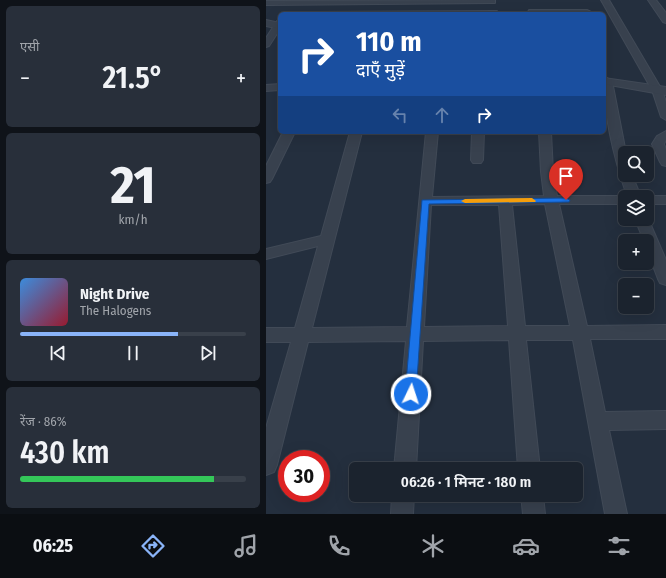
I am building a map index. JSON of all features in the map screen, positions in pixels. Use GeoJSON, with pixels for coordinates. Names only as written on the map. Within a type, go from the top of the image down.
{"type":"FeatureCollection","features":[{"type":"Feature","properties":{"kind":"street"},"geometry":{"type":"LineString","coordinates":[[266,3],[492,0],[494,12]]}},
{"type":"Feature","properties":{"kind":"street"},"geometry":{"type":"LineString","coordinates":[[605,0],[662,91],[666,116]]}},
{"type":"Feature","properties":{"kind":"street"},"geometry":{"type":"LineString","coordinates":[[652,0],[666,20]]}},
{"type":"Feature","properties":{"kind":"street"},"geometry":{"type":"LineString","coordinates":[[338,12],[343,1]]}},
{"type":"Feature","properties":{"kind":"street"},"geometry":{"type":"LineString","coordinates":[[531,11],[587,12]]}},
{"type":"Feature","properties":{"kind":"street"},"geometry":{"type":"LineString","coordinates":[[266,24],[278,25]]}},
{"type":"Feature","properties":{"kind":"street"},"geometry":{"type":"LineString","coordinates":[[267,42],[278,26]]}},
{"type":"Feature","properties":{"kind":"street"},"geometry":{"type":"LineString","coordinates":[[267,42],[278,41]]}},
{"type":"Feature","properties":{"kind":"street"},"geometry":{"type":"LineString","coordinates":[[619,146],[606,81],[662,91]]}},
{"type":"Feature","properties":{"kind":"street"},"geometry":{"type":"LineString","coordinates":[[266,88],[278,87]]}},
{"type":"Feature","properties":{"kind":"street"},"geometry":{"type":"LineString","coordinates":[[266,179],[271,159],[288,134]]}},
{"type":"Feature","properties":{"kind":"street"},"geometry":{"type":"LineString","coordinates":[[266,465],[355,134]]}},
{"type":"Feature","properties":{"kind":"street"},"geometry":{"type":"LineString","coordinates":[[406,462],[425,201],[432,134]]}},
{"type":"Feature","properties":{"kind":"street"},"geometry":{"type":"LineString","coordinates":[[477,160],[478,134]]}},
{"type":"Feature","properties":{"kind":"street"},"geometry":{"type":"LineString","coordinates":[[545,134],[546,172],[551,200],[580,333],[596,421],[616,514]]}},
{"type":"Feature","properties":{"kind":"street"},"geometry":{"type":"LineString","coordinates":[[666,134],[661,138],[658,144],[666,162]]}},
{"type":"Feature","properties":{"kind":"street"},"geometry":{"type":"LineString","coordinates":[[425,201],[618,200]]}},
{"type":"Feature","properties":{"kind":"street"},"geometry":{"type":"LineString","coordinates":[[654,200],[666,200]]}},
{"type":"Feature","properties":{"kind":"street"},"geometry":{"type":"LineString","coordinates":[[505,201],[528,462]]}},
{"type":"Feature","properties":{"kind":"street"},"geometry":{"type":"LineString","coordinates":[[645,226],[666,279]]}},
{"type":"Feature","properties":{"kind":"street"},"geometry":{"type":"LineString","coordinates":[[266,254],[327,239]]}},
{"type":"Feature","properties":{"kind":"street"},"geometry":{"type":"LineString","coordinates":[[266,334],[666,332]]}},
{"type":"Feature","properties":{"kind":"street"},"geometry":{"type":"LineString","coordinates":[[596,421],[666,420]]}},
{"type":"Feature","properties":{"kind":"street"},"geometry":{"type":"LineString","coordinates":[[402,514],[403,502]]}},
{"type":"Feature","properties":{"kind":"street"},"geometry":{"type":"LineString","coordinates":[[533,502],[534,514]]}},
{"type":"Feature","properties":{"kind":"slow traffic"},"geometry":{"type":"LineString","coordinates":[[465,201],[532,201]]}},
{"type":"Feature","properties":{"kind":"route"},"geometry":{"type":"LineString","coordinates":[[411,394],[425,201],[566,200]]}}]}
